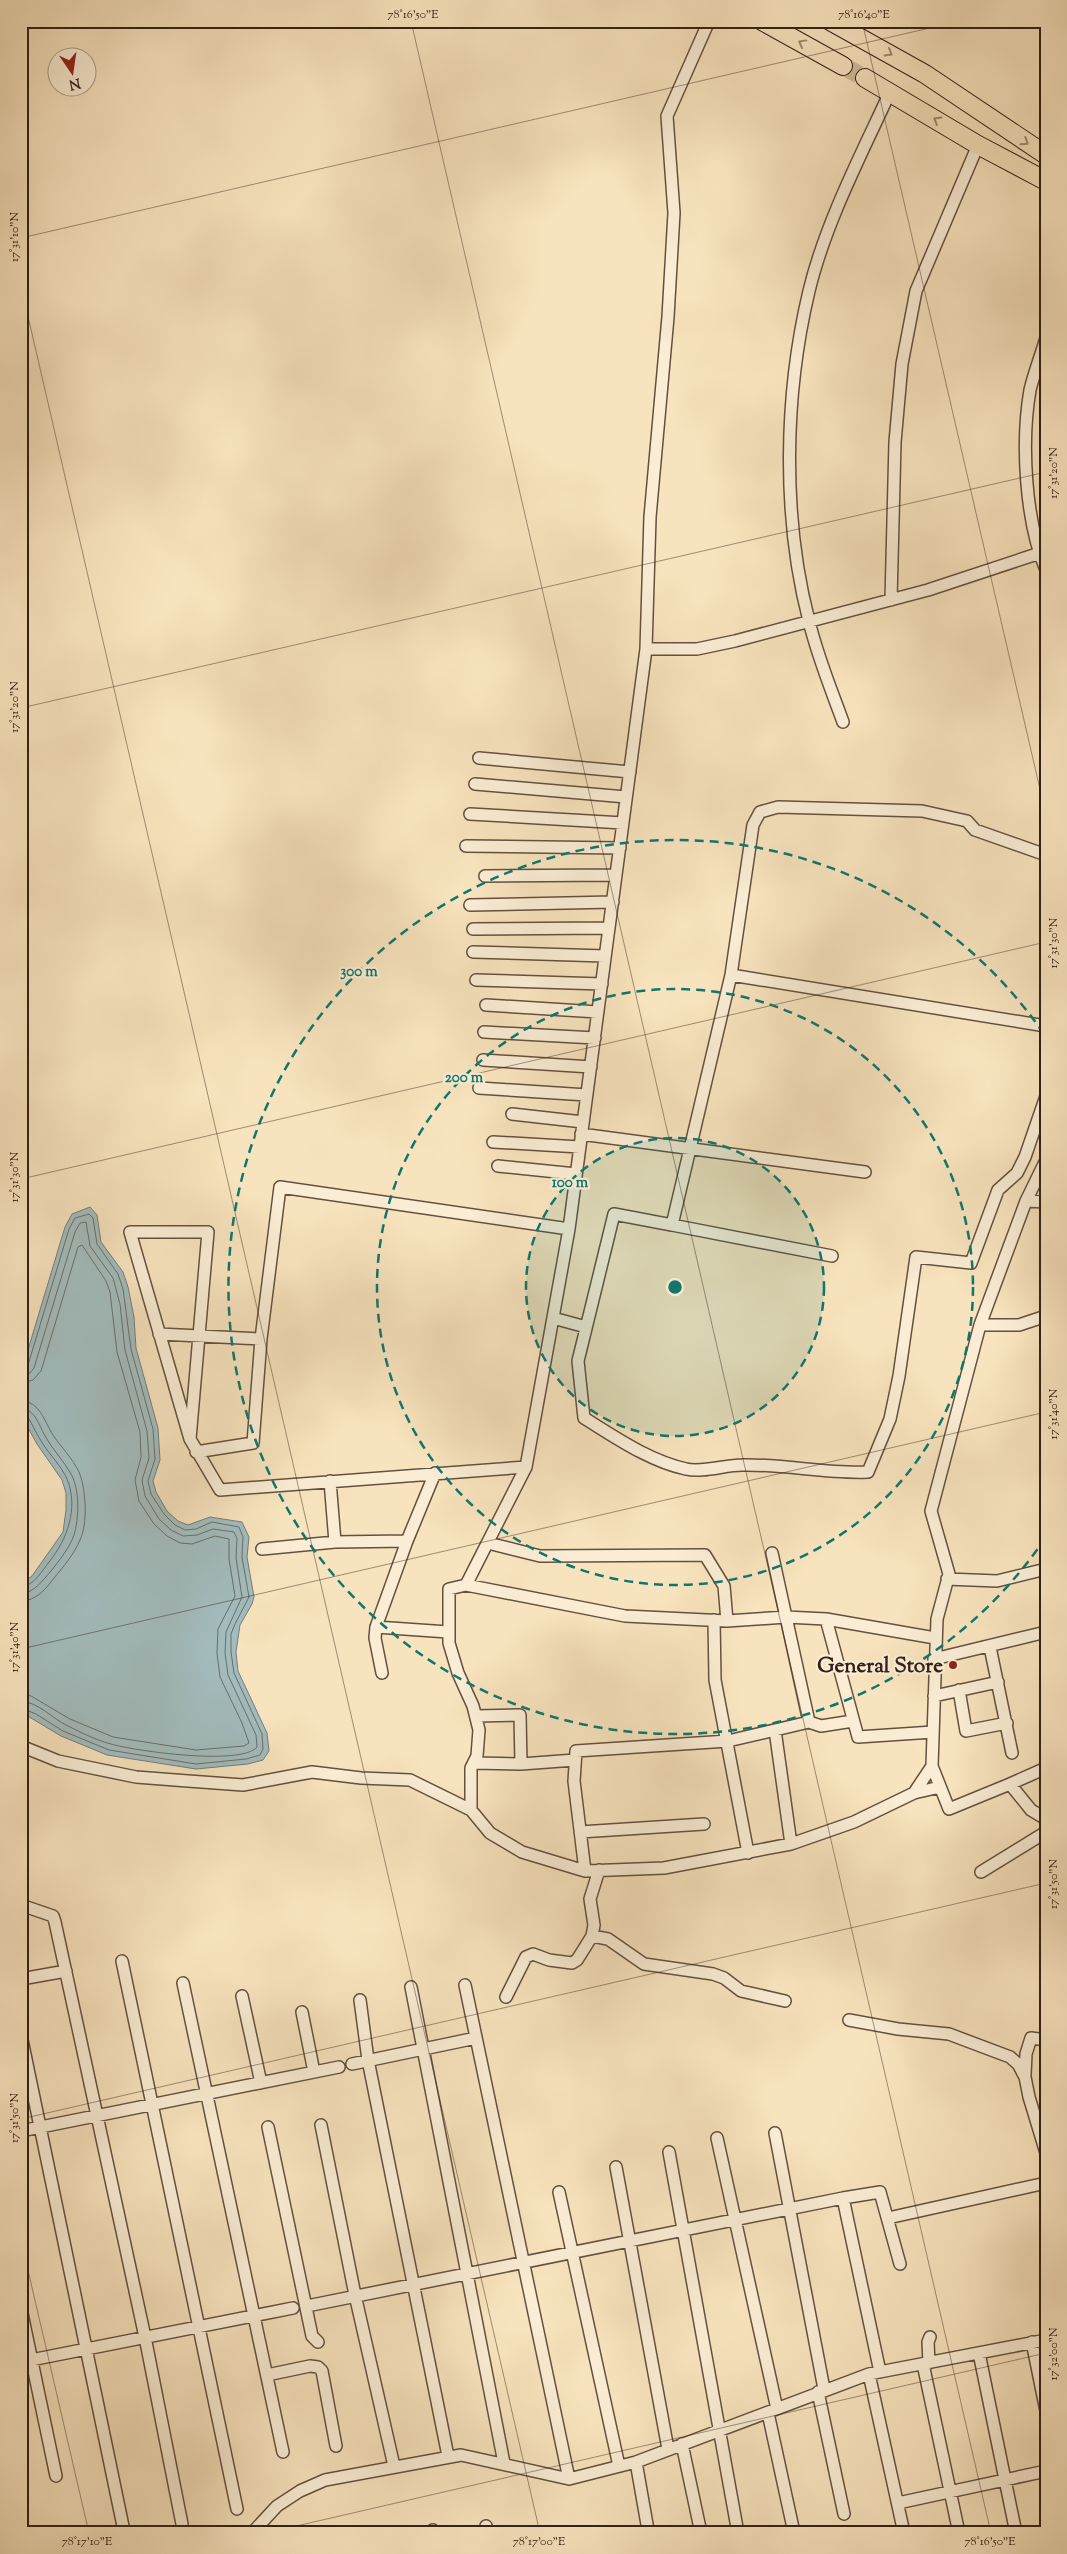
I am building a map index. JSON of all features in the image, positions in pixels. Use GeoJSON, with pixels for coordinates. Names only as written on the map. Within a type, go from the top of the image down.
{"type":"FeatureCollection","features":[{"type":"Feature","properties":{"kind":"highway"},"geometry":{"type":"LineString","coordinates":[[762,21],[843,66]]}},
{"type":"Feature","properties":{"kind":"highway"},"geometry":{"type":"LineString","coordinates":[[830,21],[925,74],[1046,155]]}},
{"type":"Feature","properties":{"kind":"highway"},"geometry":{"type":"LineString","coordinates":[[864,78],[978,145],[1046,181]]}},
{"type":"Feature","properties":{"kind":"street"},"geometry":{"type":"LineString","coordinates":[[466,1585],[526,1467],[569,1229],[646,649],[650,517],[668,317],[674,213],[667,116],[709,21]]}},
{"type":"Feature","properties":{"kind":"street"},"geometry":{"type":"LineString","coordinates":[[843,722],[809,622],[796,555],[791,507],[791,414],[797,356],[809,290],[838,206],[890,92]]}},
{"type":"Feature","properties":{"kind":"street"},"geometry":{"type":"LineString","coordinates":[[891,600],[895,442],[902,364],[916,291],[978,145]]}},
{"type":"Feature","properties":{"kind":"street"},"geometry":{"type":"LineString","coordinates":[[1046,338],[1030,390],[1026,450],[1028,495],[1046,570]]}},
{"type":"Feature","properties":{"kind":"street"},"geometry":{"type":"LineString","coordinates":[[646,649],[697,649],[809,622],[891,600],[1042,552]]}},
{"type":"Feature","properties":{"kind":"street"},"geometry":{"type":"LineString","coordinates":[[479,758],[630,772]]}},
{"type":"Feature","properties":{"kind":"street"},"geometry":{"type":"LineString","coordinates":[[475,784],[626,797]]}},
{"type":"Feature","properties":{"kind":"street"},"geometry":{"type":"LineString","coordinates":[[672,1225],[731,975],[753,825],[760,812],[778,807],[922,811],[967,821],[975,830],[1046,855]]}},
{"type":"Feature","properties":{"kind":"street"},"geometry":{"type":"LineString","coordinates":[[470,814],[623,822]]}},
{"type":"Feature","properties":{"kind":"street"},"geometry":{"type":"LineString","coordinates":[[466,846],[620,848]]}},
{"type":"Feature","properties":{"kind":"street"},"geometry":{"type":"LineString","coordinates":[[485,876],[616,875]]}},
{"type":"Feature","properties":{"kind":"street"},"geometry":{"type":"LineString","coordinates":[[470,905],[613,902]]}},
{"type":"Feature","properties":{"kind":"street"},"geometry":{"type":"LineString","coordinates":[[473,929],[609,928]]}},
{"type":"Feature","properties":{"kind":"street"},"geometry":{"type":"LineString","coordinates":[[472,952],[605,956]]}},
{"type":"Feature","properties":{"kind":"street"},"geometry":{"type":"LineString","coordinates":[[731,975],[1046,1026]]}},
{"type":"Feature","properties":{"kind":"street"},"geometry":{"type":"LineString","coordinates":[[476,980],[602,984]]}},
{"type":"Feature","properties":{"kind":"street"},"geometry":{"type":"LineString","coordinates":[[486,1005],[598,1012]]}},
{"type":"Feature","properties":{"kind":"street"},"geometry":{"type":"LineString","coordinates":[[484,1032],[594,1038]]}},
{"type":"Feature","properties":{"kind":"street"},"geometry":{"type":"LineString","coordinates":[[483,1060],[591,1067]]}},
{"type":"Feature","properties":{"kind":"street"},"geometry":{"type":"LineString","coordinates":[[479,1088],[587,1095]]}},
{"type":"Feature","properties":{"kind":"street"},"geometry":{"type":"LineString","coordinates":[[832,1256],[614,1214],[578,1362],[584,1418],[649,1455],[687,1469],[742,1465],[790,1466],[839,1473],[868,1472],[890,1419],[899,1376],[916,1257],[971,1263],[998,1190],[1017,1174],[1025,1157],[1046,1096]]}},
{"type":"Feature","properties":{"kind":"street"},"geometry":{"type":"LineString","coordinates":[[512,1114],[583,1122]]}},
{"type":"Feature","properties":{"kind":"street"},"geometry":{"type":"LineString","coordinates":[[582,1134],[865,1172]]}},
{"type":"Feature","properties":{"kind":"street"},"geometry":{"type":"LineString","coordinates":[[493,1142],[580,1147]]}},
{"type":"Feature","properties":{"kind":"street"},"geometry":{"type":"LineString","coordinates":[[1046,1160],[1026,1201],[980,1325],[930,1511],[949,1574],[937,1619],[935,1638],[932,1766],[949,1809],[1046,1768]]}},
{"type":"Feature","properties":{"kind":"street"},"geometry":{"type":"LineString","coordinates":[[498,1166],[576,1174]]}},
{"type":"Feature","properties":{"kind":"street"},"geometry":{"type":"LineString","coordinates":[[196,1452],[253,1443],[261,1339],[280,1187],[569,1229]]}},
{"type":"Feature","properties":{"kind":"street"},"geometry":{"type":"LineString","coordinates":[[1026,1201],[1046,1202]]}},
{"type":"Feature","properties":{"kind":"street"},"geometry":{"type":"LineString","coordinates":[[190,1439],[208,1232],[130,1232],[190,1439],[220,1490],[526,1467]]}},
{"type":"Feature","properties":{"kind":"street"},"geometry":{"type":"LineString","coordinates":[[980,1325],[1019,1325],[1046,1316]]}},
{"type":"Feature","properties":{"kind":"street"},"geometry":{"type":"LineString","coordinates":[[553,1318],[586,1327]]}},
{"type":"Feature","properties":{"kind":"street"},"geometry":{"type":"LineString","coordinates":[[159,1334],[261,1339]]}},
{"type":"Feature","properties":{"kind":"street"},"geometry":{"type":"LineString","coordinates":[[382,1673],[374,1638],[376,1627],[407,1541],[435,1473]]}},
{"type":"Feature","properties":{"kind":"street"},"geometry":{"type":"LineString","coordinates":[[330,1482],[335,1542]]}},
{"type":"Feature","properties":{"kind":"street"},"geometry":{"type":"LineString","coordinates":[[262,1548],[335,1542],[407,1541]]}},
{"type":"Feature","properties":{"kind":"street"},"geometry":{"type":"LineString","coordinates":[[488,1543],[540,1556],[705,1555],[724,1586],[727,1621]]}},
{"type":"Feature","properties":{"kind":"street"},"geometry":{"type":"LineString","coordinates":[[772,1553],[808,1722]]}},
{"type":"Feature","properties":{"kind":"street"},"geometry":{"type":"LineString","coordinates":[[948,1579],[997,1581],[1046,1569]]}},
{"type":"Feature","properties":{"kind":"street"},"geometry":{"type":"LineString","coordinates":[[471,1810],[471,1768],[475,1763],[479,1730],[476,1716],[448,1643],[449,1589],[466,1585],[624,1616],[727,1621],[786,1617],[826,1619],[935,1638]]}},
{"type":"Feature","properties":{"kind":"street"},"geometry":{"type":"LineString","coordinates":[[826,1619],[858,1737],[933,1732]]}},
{"type":"Feature","properties":{"kind":"street"},"geometry":{"type":"LineString","coordinates":[[714,1620],[715,1680],[748,1853]]}},
{"type":"Feature","properties":{"kind":"street"},"geometry":{"type":"LineString","coordinates":[[376,1627],[448,1632]]}},
{"type":"Feature","properties":{"kind":"street"},"geometry":{"type":"LineString","coordinates":[[934,1659],[1046,1632]]}},
{"type":"Feature","properties":{"kind":"street"},"geometry":{"type":"LineString","coordinates":[[990,1647],[1012,1753]]}},
{"type":"Feature","properties":{"kind":"street"},"geometry":{"type":"LineString","coordinates":[[934,1696],[998,1682]]}},
{"type":"Feature","properties":{"kind":"street"},"geometry":{"type":"LineString","coordinates":[[959,1690],[966,1731],[1007,1723]]}},
{"type":"Feature","properties":{"kind":"street"},"geometry":{"type":"LineString","coordinates":[[476,1716],[520,1715],[521,1764]]}},
{"type":"Feature","properties":{"kind":"street"},"geometry":{"type":"LineString","coordinates":[[585,1871],[574,1781],[576,1751],[728,1741],[808,1722],[821,1726],[854,1722]]}},
{"type":"Feature","properties":{"kind":"street"},"geometry":{"type":"LineString","coordinates":[[775,1730],[791,1844]]}},
{"type":"Feature","properties":{"kind":"street"},"geometry":{"type":"LineString","coordinates":[[21,1746],[58,1761],[136,1777],[188,1782],[243,1785],[312,1772],[361,1778],[410,1780],[471,1810],[490,1832],[522,1852],[585,1871],[664,1868],[791,1844],[854,1822],[914,1794],[940,1786]]}},
{"type":"Feature","properties":{"kind":"street"},"geometry":{"type":"LineString","coordinates":[[475,1763],[521,1764],[575,1760]]}},
{"type":"Feature","properties":{"kind":"street"},"geometry":{"type":"LineString","coordinates":[[914,1794],[932,1766]]}},
{"type":"Feature","properties":{"kind":"street"},"geometry":{"type":"LineString","coordinates":[[1010,1784],[1031,1810],[1046,1818]]}},
{"type":"Feature","properties":{"kind":"street"},"geometry":{"type":"LineString","coordinates":[[580,1832],[704,1824]]}},
{"type":"Feature","properties":{"kind":"street"},"geometry":{"type":"LineString","coordinates":[[981,1872],[1046,1832]]}},
{"type":"Feature","properties":{"kind":"street"},"geometry":{"type":"LineString","coordinates":[[506,1997],[526,1957],[533,1954],[549,1960],[572,1963],[577,1960],[592,1936],[594,1925],[590,1899],[600,1870]]}},
{"type":"Feature","properties":{"kind":"street"},"geometry":{"type":"LineString","coordinates":[[21,1904],[53,1916],[145,2336],[182,2524]]}},
{"type":"Feature","properties":{"kind":"street"},"geometry":{"type":"LineString","coordinates":[[592,1936],[608,1939],[644,1964],[713,1974],[724,1978],[741,1991],[785,2001]]}},
{"type":"Feature","properties":{"kind":"street"},"geometry":{"type":"LineString","coordinates":[[122,1961],[238,2509]]}},
{"type":"Feature","properties":{"kind":"street"},"geometry":{"type":"LineString","coordinates":[[21,1979],[66,1971]]}},
{"type":"Feature","properties":{"kind":"street"},"geometry":{"type":"LineString","coordinates":[[183,1983],[283,2452]]}},
{"type":"Feature","properties":{"kind":"street"},"geometry":{"type":"LineString","coordinates":[[465,1985],[569,2479]]}},
{"type":"Feature","properties":{"kind":"street"},"geometry":{"type":"LineString","coordinates":[[411,1988],[504,2463]]}},
{"type":"Feature","properties":{"kind":"street"},"geometry":{"type":"LineString","coordinates":[[242,1996],[261,2083]]}},
{"type":"Feature","properties":{"kind":"street"},"geometry":{"type":"LineString","coordinates":[[360,2000],[368,2060],[448,2456]]}},
{"type":"Feature","properties":{"kind":"street"},"geometry":{"type":"LineString","coordinates":[[302,2012],[314,2072]]}},
{"type":"Feature","properties":{"kind":"street"},"geometry":{"type":"LineString","coordinates":[[849,2020],[898,2029],[949,2034],[1010,2057],[1018,2064],[1025,2077]]}},
{"type":"Feature","properties":{"kind":"street"},"geometry":{"type":"LineString","coordinates":[[21,2035],[42,2128],[124,2531]]}},
{"type":"Feature","properties":{"kind":"street"},"geometry":{"type":"LineString","coordinates":[[352,2064],[476,2038]]}},
{"type":"Feature","properties":{"kind":"street"},"geometry":{"type":"LineString","coordinates":[[1046,2040],[1031,2038],[1026,2054],[1025,2077],[1046,2153]]}},
{"type":"Feature","properties":{"kind":"street"},"geometry":{"type":"LineString","coordinates":[[21,2131],[153,2106],[339,2067]]}},
{"type":"Feature","properties":{"kind":"street"},"geometry":{"type":"LineString","coordinates":[[321,2125],[355,2295],[394,2466]]}},
{"type":"Feature","properties":{"kind":"street"},"geometry":{"type":"LineString","coordinates":[[268,2128],[312,2336],[318,2342]]}},
{"type":"Feature","properties":{"kind":"street"},"geometry":{"type":"LineString","coordinates":[[775,2133],[844,2514]]}},
{"type":"Feature","properties":{"kind":"street"},"geometry":{"type":"LineString","coordinates":[[717,2138],[735,2219],[793,2528]]}},
{"type":"Feature","properties":{"kind":"street"},"geometry":{"type":"LineString","coordinates":[[669,2152],[738,2533]]}},
{"type":"Feature","properties":{"kind":"street"},"geometry":{"type":"LineString","coordinates":[[616,2167],[668,2449]]}},
{"type":"Feature","properties":{"kind":"street"},"geometry":{"type":"LineString","coordinates":[[888,2218],[1046,2183]]}},
{"type":"Feature","properties":{"kind":"street"},"geometry":{"type":"LineString","coordinates":[[559,2192],[619,2466]]}},
{"type":"Feature","properties":{"kind":"street"},"geometry":{"type":"LineString","coordinates":[[306,2306],[467,2272],[880,2192],[900,2264]]}},
{"type":"Feature","properties":{"kind":"street"},"geometry":{"type":"LineString","coordinates":[[843,2198],[904,2533]]}},
{"type":"Feature","properties":{"kind":"street"},"geometry":{"type":"LineString","coordinates":[[26,2361],[293,2308]]}},
{"type":"Feature","properties":{"kind":"street"},"geometry":{"type":"LineString","coordinates":[[21,2309],[26,2361],[56,2476]]}},
{"type":"Feature","properties":{"kind":"street"},"geometry":{"type":"LineString","coordinates":[[930,2337],[926,2364],[959,2533]]}},
{"type":"Feature","properties":{"kind":"street"},"geometry":{"type":"LineString","coordinates":[[252,2533],[277,2506],[300,2491],[325,2480],[461,2455],[504,2463],[569,2479],[636,2462],[821,2391],[874,2373],[1046,2340]]}},
{"type":"Feature","properties":{"kind":"street"},"geometry":{"type":"LineString","coordinates":[[1032,2342],[1046,2412]]}},
{"type":"Feature","properties":{"kind":"street"},"geometry":{"type":"LineString","coordinates":[[979,2353],[1016,2533]]}},
{"type":"Feature","properties":{"kind":"street"},"geometry":{"type":"LineString","coordinates":[[267,2375],[310,2366],[318,2367],[322,2371],[336,2446]]}},
{"type":"Feature","properties":{"kind":"street"},"geometry":{"type":"LineString","coordinates":[[682,2444],[701,2533]]}},
{"type":"Feature","properties":{"kind":"street"},"geometry":{"type":"LineString","coordinates":[[636,2462],[648,2530]]}},
{"type":"Feature","properties":{"kind":"street"},"geometry":{"type":"LineString","coordinates":[[898,2502],[950,2493],[1046,2471]]}},
{"type":"Feature","properties":{"kind":"water"},"geometry":{"type":"Polygon","coordinates":[[[90,1207],[97,1215],[101,1242],[123,1272],[128,1287],[134,1317],[136,1348],[158,1428],[160,1460],[153,1481],[156,1492],[167,1511],[178,1521],[188,1525],[210,1517],[242,1522],[249,1537],[247,1557],[254,1597],[240,1625],[236,1652],[238,1671],[267,1733],[269,1751],[263,1760],[248,1764],[196,1769],[107,1755],[61,1736],[21,1712],[21,1584],[32,1576],[63,1532],[66,1493],[62,1480],[37,1444],[22,1417],[21,1373],[65,1227],[72,1214],[90,1207]]]}},
{"type":"Feature","properties":{"kind":"tunnel"},"geometry":{"type":"LineString","coordinates":[[843,66],[865,78]]}},
{"type":"Feature","properties":{"kind":"place","name":"General Store"},"geometry":{"type":"Point","coordinates":[953,1665]}}]}
